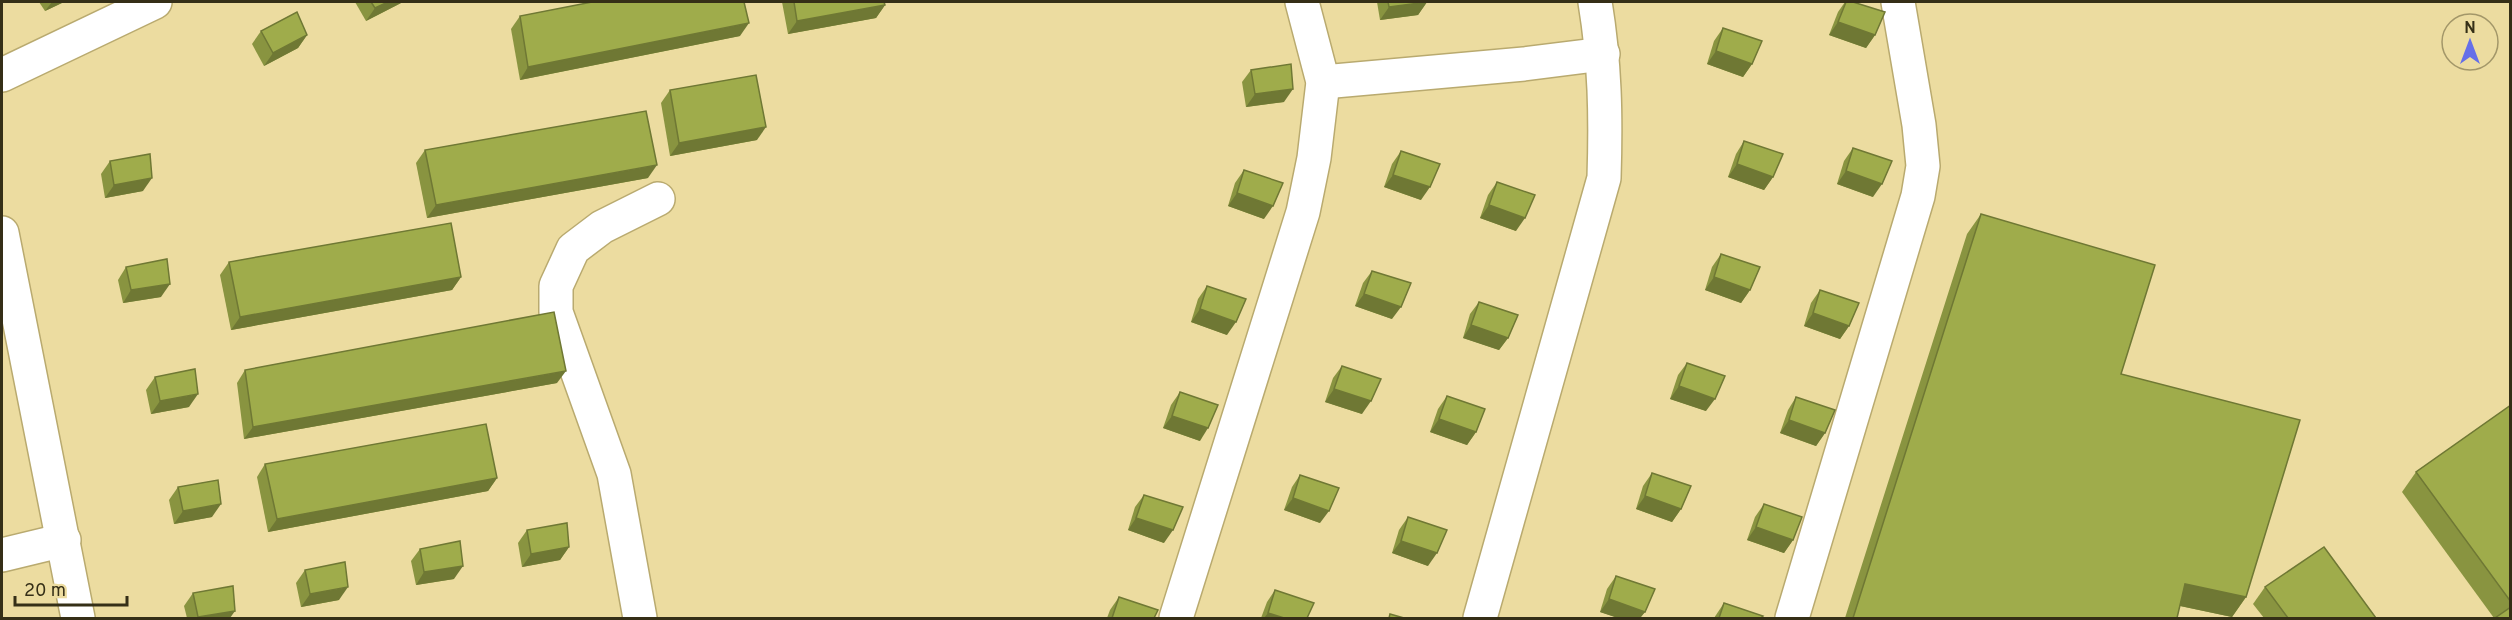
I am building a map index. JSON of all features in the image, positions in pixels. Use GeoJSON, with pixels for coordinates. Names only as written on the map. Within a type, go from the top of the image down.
{"type":"FeatureCollection","features":[{"type":"Feature","properties":{"kind":"street"},"geometry":{"type":"LineString","coordinates":[[2,75],[155,2]]}},
{"type":"Feature","properties":{"kind":"street"},"geometry":{"type":"LineString","coordinates":[[1176,618],[1303,212],[1314,158],[1323,82],[1302,2]]}},
{"type":"Feature","properties":{"kind":"street"},"geometry":{"type":"LineString","coordinates":[[1480,618],[1604,178],[1606,118],[1603,54],[1595,2]]}},
{"type":"Feature","properties":{"kind":"street"},"geometry":{"type":"LineString","coordinates":[[1792,618],[1918,196],[1923,166],[1919,125],[1898,2]]}},
{"type":"Feature","properties":{"kind":"street"},"geometry":{"type":"LineString","coordinates":[[1323,82],[1524,64],[1603,54]]}},
{"type":"Feature","properties":{"kind":"street"},"geometry":{"type":"LineString","coordinates":[[640,618],[614,474],[556,312],[556,286],[573,249],[602,227],[658,199]]}},
{"type":"Feature","properties":{"kind":"street"},"geometry":{"type":"LineString","coordinates":[[2,233],[78,618]]}},
{"type":"Feature","properties":{"kind":"street"},"geometry":{"type":"LineString","coordinates":[[2,555],[64,540]]}},
{"type":"Feature","properties":{"kind":"building"},"geometry":{"type":"Polygon","coordinates":[[[371,2],[388,2],[375,8],[371,2]]]}},
{"type":"Feature","properties":{"kind":"building"},"geometry":{"type":"Polygon","coordinates":[[[592,2],[744,2],[749,23],[528,67],[520,16],[592,2]]]}},
{"type":"Feature","properties":{"kind":"building"},"geometry":{"type":"Polygon","coordinates":[[[794,2],[884,2],[885,5],[797,21],[794,2]]]}},
{"type":"Feature","properties":{"kind":"building"},"geometry":{"type":"Polygon","coordinates":[[[1388,2],[1427,2],[1389,7],[1388,2]]]}},
{"type":"Feature","properties":{"kind":"building"},"geometry":{"type":"Polygon","coordinates":[[[1846,2],[1885,12],[1875,35],[1838,22],[1846,2]]]}},
{"type":"Feature","properties":{"kind":"building"},"geometry":{"type":"Polygon","coordinates":[[[297,12],[307,35],[273,53],[261,31],[297,12]]]}},
{"type":"Feature","properties":{"kind":"building"},"geometry":{"type":"Polygon","coordinates":[[[1723,28],[1762,41],[1752,64],[1716,51],[1723,28]]]}},
{"type":"Feature","properties":{"kind":"building"},"geometry":{"type":"Polygon","coordinates":[[[1291,64],[1293,89],[1255,94],[1251,70],[1291,64]]]}},
{"type":"Feature","properties":{"kind":"building"},"geometry":{"type":"Polygon","coordinates":[[[756,75],[766,127],[679,143],[670,90],[756,75]]]}},
{"type":"Feature","properties":{"kind":"building"},"geometry":{"type":"Polygon","coordinates":[[[646,111],[657,165],[436,205],[425,150],[646,111]]]}},
{"type":"Feature","properties":{"kind":"building"},"geometry":{"type":"Polygon","coordinates":[[[1744,141],[1783,154],[1773,177],[1737,164],[1744,141]]]}},
{"type":"Feature","properties":{"kind":"building"},"geometry":{"type":"Polygon","coordinates":[[[1853,148],[1892,161],[1882,184],[1846,171],[1853,148]]]}},
{"type":"Feature","properties":{"kind":"building"},"geometry":{"type":"Polygon","coordinates":[[[1401,151],[1440,164],[1430,187],[1393,175],[1401,151]]]}},
{"type":"Feature","properties":{"kind":"building"},"geometry":{"type":"Polygon","coordinates":[[[150,154],[152,178],[114,185],[110,161],[150,154]]]}},
{"type":"Feature","properties":{"kind":"building"},"geometry":{"type":"Polygon","coordinates":[[[1244,170],[1283,183],[1273,206],[1237,193],[1244,170]]]}},
{"type":"Feature","properties":{"kind":"building"},"geometry":{"type":"Polygon","coordinates":[[[1497,182],[1535,195],[1525,218],[1489,205],[1497,182]]]}},
{"type":"Feature","properties":{"kind":"building"},"geometry":{"type":"Polygon","coordinates":[[[1981,214],[2155,265],[2121,374],[2300,420],[2246,597],[2185,584],[2177,618],[1853,618],[1981,214]]]}},
{"type":"Feature","properties":{"kind":"building"},"geometry":{"type":"Polygon","coordinates":[[[451,223],[461,277],[240,317],[229,262],[451,223]]]}},
{"type":"Feature","properties":{"kind":"building"},"geometry":{"type":"Polygon","coordinates":[[[1721,254],[1760,267],[1750,290],[1714,277],[1721,254]]]}},
{"type":"Feature","properties":{"kind":"building"},"geometry":{"type":"Polygon","coordinates":[[[167,259],[170,284],[131,290],[126,267],[167,259]]]}},
{"type":"Feature","properties":{"kind":"building"},"geometry":{"type":"Polygon","coordinates":[[[1372,271],[1411,283],[1401,307],[1364,294],[1372,271]]]}},
{"type":"Feature","properties":{"kind":"building"},"geometry":{"type":"Polygon","coordinates":[[[1207,286],[1246,299],[1236,322],[1200,309],[1207,286]]]}},
{"type":"Feature","properties":{"kind":"building"},"geometry":{"type":"Polygon","coordinates":[[[1820,290],[1859,303],[1849,326],[1813,313],[1820,290]]]}},
{"type":"Feature","properties":{"kind":"building"},"geometry":{"type":"Polygon","coordinates":[[[1479,302],[1518,315],[1508,338],[1471,325],[1479,302]]]}},
{"type":"Feature","properties":{"kind":"building"},"geometry":{"type":"Polygon","coordinates":[[[554,312],[566,371],[253,427],[245,370],[554,312]]]}},
{"type":"Feature","properties":{"kind":"building"},"geometry":{"type":"Polygon","coordinates":[[[1687,363],[1725,376],[1715,399],[1679,386],[1687,363]]]}},
{"type":"Feature","properties":{"kind":"building"},"geometry":{"type":"Polygon","coordinates":[[[1342,366],[1381,379],[1371,401],[1334,389],[1342,366]]]}},
{"type":"Feature","properties":{"kind":"building"},"geometry":{"type":"Polygon","coordinates":[[[195,369],[198,394],[160,401],[155,377],[195,369]]]}},
{"type":"Feature","properties":{"kind":"building"},"geometry":{"type":"Polygon","coordinates":[[[1180,392],[1218,405],[1208,428],[1172,416],[1180,392]]]}},
{"type":"Feature","properties":{"kind":"building"},"geometry":{"type":"Polygon","coordinates":[[[1447,396],[1485,409],[1476,432],[1439,419],[1447,396]]]}},
{"type":"Feature","properties":{"kind":"building"},"geometry":{"type":"Polygon","coordinates":[[[1796,397],[1835,410],[1825,433],[1789,420],[1796,397]]]}},
{"type":"Feature","properties":{"kind":"building"},"geometry":{"type":"Polygon","coordinates":[[[2511,405],[2511,602],[2416,472],[2511,405]]]}},
{"type":"Feature","properties":{"kind":"building"},"geometry":{"type":"Polygon","coordinates":[[[486,424],[497,478],[277,519],[265,464],[486,424]]]}},
{"type":"Feature","properties":{"kind":"building"},"geometry":{"type":"Polygon","coordinates":[[[1652,473],[1691,486],[1681,509],[1645,496],[1652,473]]]}},
{"type":"Feature","properties":{"kind":"building"},"geometry":{"type":"Polygon","coordinates":[[[1300,475],[1339,488],[1329,511],[1293,498],[1300,475]]]}},
{"type":"Feature","properties":{"kind":"building"},"geometry":{"type":"Polygon","coordinates":[[[218,480],[221,504],[183,511],[178,487],[218,480]]]}},
{"type":"Feature","properties":{"kind":"building"},"geometry":{"type":"Polygon","coordinates":[[[1144,495],[1183,507],[1173,530],[1136,518],[1144,495]]]}},
{"type":"Feature","properties":{"kind":"building"},"geometry":{"type":"Polygon","coordinates":[[[1764,504],[1802,517],[1793,540],[1756,527],[1764,504]]]}},
{"type":"Feature","properties":{"kind":"building"},"geometry":{"type":"Polygon","coordinates":[[[1408,517],[1447,530],[1437,553],[1401,541],[1408,517]]]}},
{"type":"Feature","properties":{"kind":"building"},"geometry":{"type":"Polygon","coordinates":[[[567,523],[569,547],[531,554],[527,530],[567,523]]]}},
{"type":"Feature","properties":{"kind":"building"},"geometry":{"type":"Polygon","coordinates":[[[460,541],[463,566],[424,572],[420,549],[460,541]]]}},
{"type":"Feature","properties":{"kind":"building"},"geometry":{"type":"Polygon","coordinates":[[[2324,547],[2376,618],[2288,618],[2265,587],[2324,547]]]}},
{"type":"Feature","properties":{"kind":"building"},"geometry":{"type":"Polygon","coordinates":[[[345,562],[348,587],[310,594],[305,570],[345,562]]]}},
{"type":"Feature","properties":{"kind":"building"},"geometry":{"type":"Polygon","coordinates":[[[1616,576],[1655,589],[1645,612],[1609,599],[1616,576]]]}},
{"type":"Feature","properties":{"kind":"building"},"geometry":{"type":"Polygon","coordinates":[[[233,586],[235,611],[198,617],[193,593],[233,586]]]}},
{"type":"Feature","properties":{"kind":"building"},"geometry":{"type":"Polygon","coordinates":[[[1275,590],[1314,603],[1307,618],[1284,618],[1268,613],[1275,590]]]}},
{"type":"Feature","properties":{"kind":"building"},"geometry":{"type":"Polygon","coordinates":[[[1119,597],[1158,610],[1154,618],[1112,618],[1119,597]]]}},
{"type":"Feature","properties":{"kind":"building"},"geometry":{"type":"Polygon","coordinates":[[[1724,603],[1763,616],[1761,618],[1719,618],[1724,603]]]}},
{"type":"Feature","properties":{"kind":"building"},"geometry":{"type":"Polygon","coordinates":[[[2511,607],[2511,618],[2495,618],[2511,607]]]}},
{"type":"Feature","properties":{"kind":"building"},"geometry":{"type":"Polygon","coordinates":[[[1390,614],[1404,618],[1389,618],[1390,614]]]}}]}
